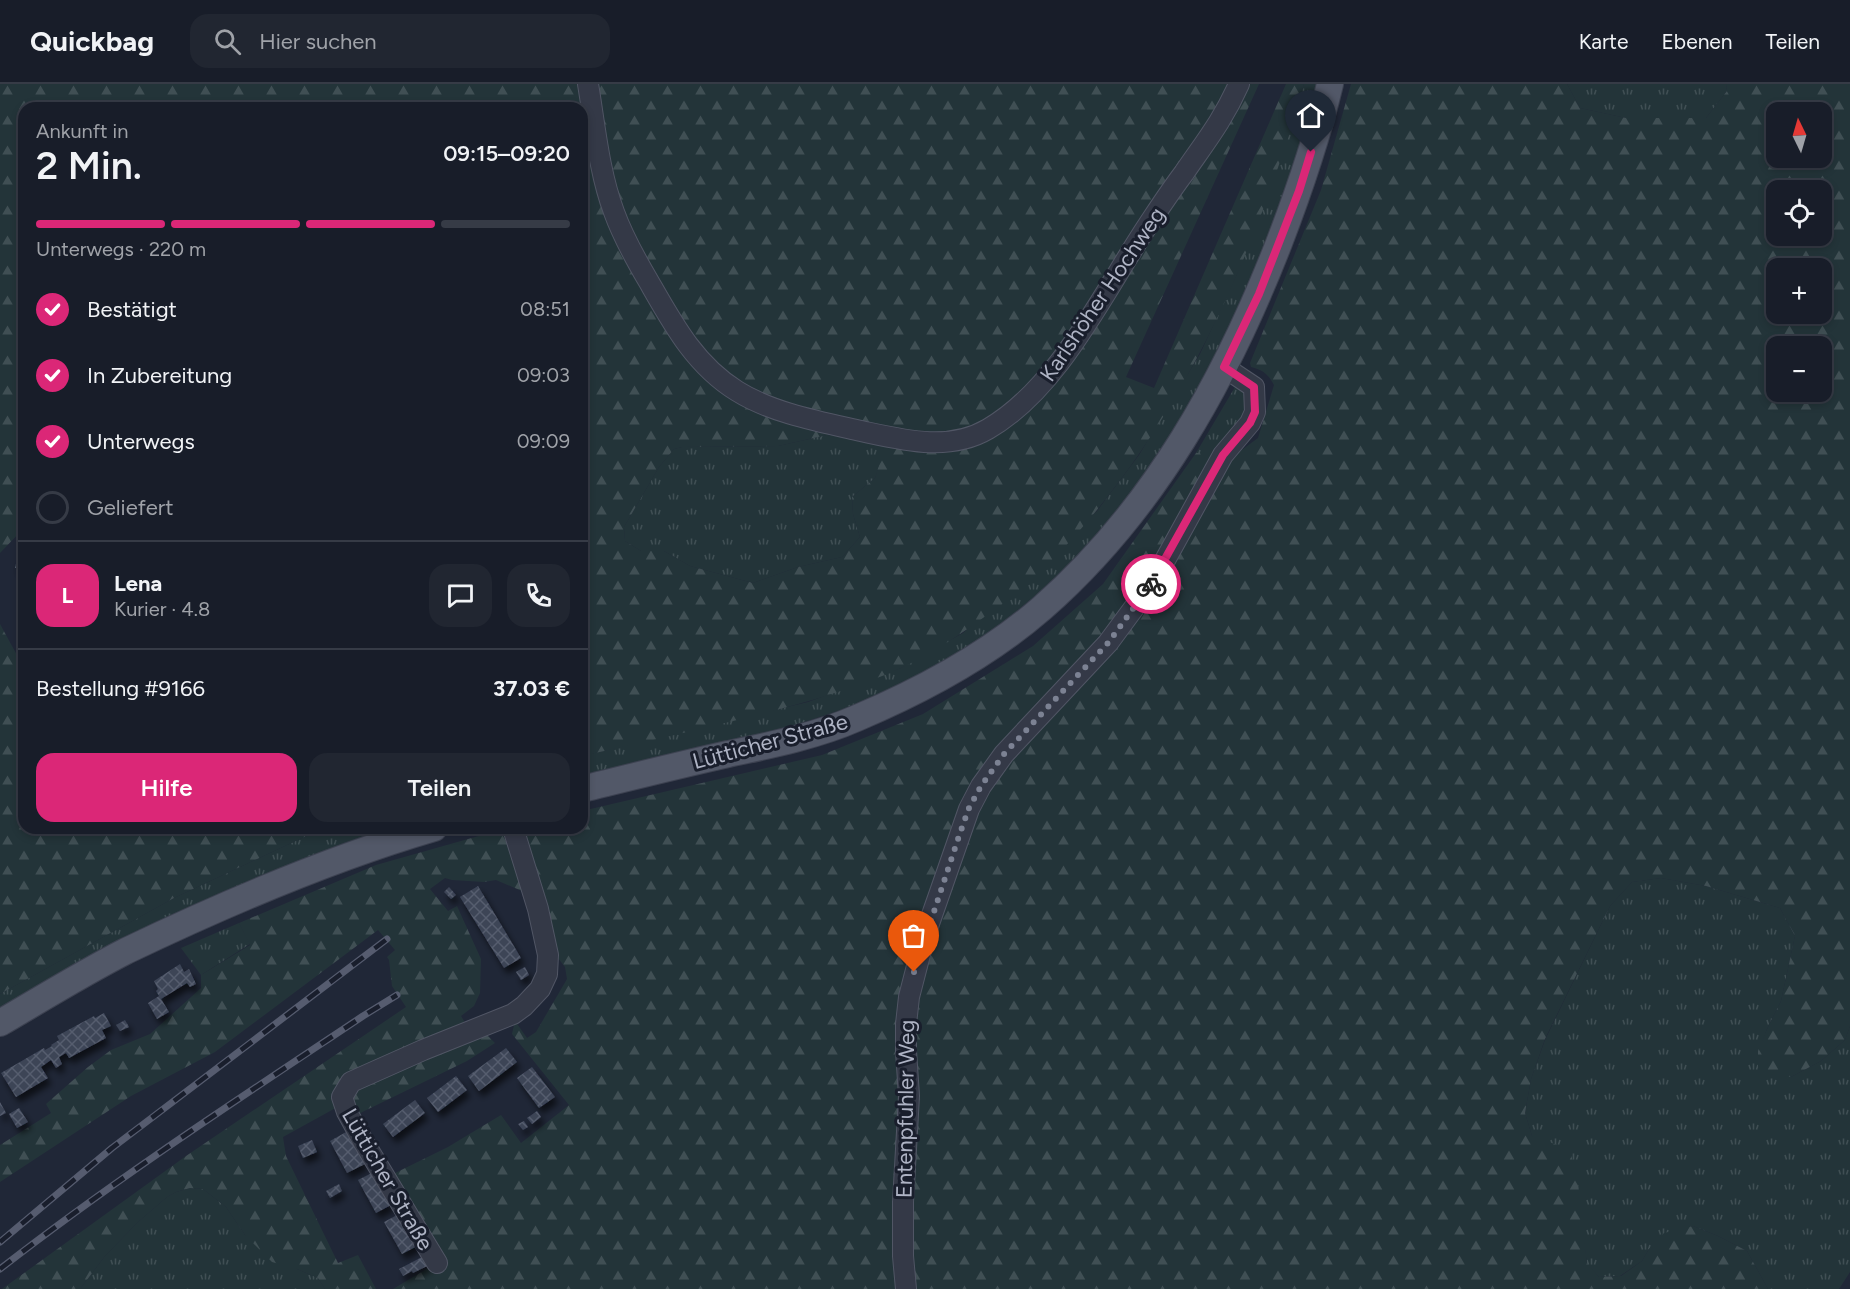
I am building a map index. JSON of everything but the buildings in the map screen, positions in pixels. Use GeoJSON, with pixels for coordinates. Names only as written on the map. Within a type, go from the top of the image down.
{"type":"FeatureCollection","features":[{"type":"Feature","properties":{"kind":"main road","name":"Lütticher Straße"},"geometry":{"type":"LineString","coordinates":[[588,788],[784,742],[854,719],[918,690],[988,649],[1042,608],[1082,569],[1131,514],[1179,447],[1207,401],[1259,294],[1299,191],[1330,84]]}},
{"type":"Feature","properties":{"kind":"main road"},"geometry":{"type":"LineString","coordinates":[[0,1023],[125,952],[289,878],[385,842],[413,834]]}},
{"type":"Feature","properties":{"kind":"street","name":"Karlshöher Hochweg"},"geometry":{"type":"LineString","coordinates":[[588,84],[606,183],[614,212],[639,264],[677,331],[695,356],[717,378],[762,404],[822,423],[902,440],[932,443],[959,441],[987,430],[1032,394],[1056,367],[1146,229],[1213,134],[1239,84]]}},
{"type":"Feature","properties":{"kind":"street","name":"Entenpfuhler Weg"},"geometry":{"type":"LineString","coordinates":[[906,1289],[903,1257],[903,1202],[909,1096],[906,1024],[914,972],[949,862],[969,808],[981,786],[1004,754],[1108,643],[1153,582],[1223,455],[1250,423],[1255,412],[1254,387],[1224,367]]}},
{"type":"Feature","properties":{"kind":"street","name":"Lütticher Straße"},"geometry":{"type":"LineString","coordinates":[[437,1263],[363,1141],[347,1113],[342,1097],[351,1082],[513,1014],[540,989],[547,974],[548,955],[538,909],[515,834]]}},
{"type":"Feature","properties":{"kind":"green space"},"geometry":{"type":"Polygon","coordinates":[[[0,84],[1259,84],[1126,377],[1154,388],[1286,84],[1304,84],[1283,154],[1230,291],[1161,421],[1119,481],[1073,538],[1013,597],[923,657],[860,684],[754,716],[588,755],[588,102],[18,102],[18,534],[0,553],[0,84]],[[827,435],[778,446],[674,449],[659,467],[624,527],[625,541],[641,551],[664,551],[690,566],[753,583],[798,567],[842,557],[860,537],[853,514],[852,497],[875,478],[884,449],[856,439],[827,435]]]}},
{"type":"Feature","properties":{"kind":"green space"},"geometry":{"type":"Polygon","coordinates":[[[1304,84],[1317,84],[1286,190],[1260,259],[1213,359],[1190,401],[1153,462],[1110,520],[1060,573],[1032,598],[1004,622],[943,663],[877,696],[805,722],[768,732],[588,774],[588,755],[808,702],[901,668],[963,633],[1097,511],[1139,455],[1200,354],[1237,274],[1272,182],[1304,84]]]}},
{"type":"Feature","properties":{"kind":"green space"},"geometry":{"type":"Polygon","coordinates":[[[1351,84],[1567,84],[1580,108],[1626,118],[1706,118],[1727,91],[1726,84],[1850,84],[1850,1026],[1845,1040],[1821,1061],[1791,1077],[1758,1070],[1758,1051],[1781,1001],[1795,936],[1780,908],[1706,886],[1661,878],[1632,882],[1610,906],[1545,1039],[1531,1079],[1525,1113],[1532,1136],[1569,1149],[1577,1174],[1587,1263],[1599,1277],[1621,1276],[1642,1261],[1649,1249],[1664,1233],[1693,1226],[1747,1251],[1768,1289],[393,1289],[440,1261],[389,1176],[448,1147],[501,1115],[521,1143],[569,1105],[512,1034],[515,1021],[527,1038],[536,1032],[567,979],[565,967],[554,953],[539,884],[522,891],[496,880],[484,882],[445,878],[430,889],[448,911],[457,906],[481,959],[480,993],[474,1006],[461,1016],[469,1029],[483,1031],[495,1043],[467,1061],[348,1119],[341,1105],[283,1137],[286,1156],[338,1263],[358,1255],[376,1289],[325,1289],[318,1278],[272,1262],[245,1235],[226,1207],[203,1189],[190,1188],[167,1197],[138,1222],[105,1256],[80,1289],[2,1289],[186,1156],[406,1007],[392,986],[387,957],[395,950],[378,930],[215,1052],[131,1096],[0,1182],[0,1145],[51,1113],[46,1104],[88,1067],[111,1050],[150,1034],[201,988],[201,975],[250,945],[239,923],[376,865],[486,834],[588,834],[588,810],[822,755],[923,714],[1033,646],[1103,584],[1196,453],[1204,453],[1215,448],[1239,452],[1258,438],[1274,385],[1262,371],[1251,367],[1250,363],[1321,190],[1351,84]]]}},
{"type":"Feature","properties":{"kind":"green space"},"geometry":{"type":"Polygon","coordinates":[[[1567,84],[1726,84],[1727,91],[1706,118],[1626,118],[1580,108],[1567,84]]]}},
{"type":"Feature","properties":{"kind":"green space"},"geometry":{"type":"Polygon","coordinates":[[[1235,387],[1243,389],[1249,401],[1246,417],[1215,448],[1204,454],[1196,453],[1235,387]]]}},
{"type":"Feature","properties":{"kind":"green space"},"geometry":{"type":"Polygon","coordinates":[[[827,435],[856,439],[885,449],[875,478],[852,497],[853,514],[860,537],[842,557],[798,567],[753,583],[690,566],[664,551],[641,551],[625,541],[624,527],[659,467],[674,449],[778,446],[827,435]]]}},
{"type":"Feature","properties":{"kind":"green space"},"geometry":{"type":"Polygon","coordinates":[[[0,624],[18,657],[18,834],[313,834],[174,898],[0,994],[0,624]]]}},
{"type":"Feature","properties":{"kind":"green space"},"geometry":{"type":"Polygon","coordinates":[[[313,834],[371,834],[254,879],[158,921],[0,1007],[0,994],[174,898],[313,834]]]}},
{"type":"Feature","properties":{"kind":"green space"},"geometry":{"type":"Polygon","coordinates":[[[1661,878],[1706,886],[1780,908],[1795,936],[1781,1001],[1759,1051],[1791,1077],[1821,1061],[1845,1040],[1850,1026],[1850,1272],[1839,1289],[1768,1289],[1747,1251],[1693,1226],[1649,1249],[1642,1261],[1620,1276],[1599,1277],[1587,1264],[1580,1212],[1532,1136],[1525,1113],[1531,1079],[1545,1040],[1610,906],[1632,882],[1661,878]]]}},
{"type":"Feature","properties":{"kind":"green space"},"geometry":{"type":"Polygon","coordinates":[[[239,923],[250,944],[201,975],[181,948],[239,923]]]}},
{"type":"Feature","properties":{"kind":"green space"},"geometry":{"type":"Polygon","coordinates":[[[190,1188],[203,1189],[226,1207],[245,1235],[297,1269],[318,1278],[325,1289],[80,1289],[105,1256],[138,1222],[167,1197],[190,1188]]]}},
{"type":"Feature","properties":{"kind":"railway"},"geometry":{"type":"LineString","coordinates":[[0,1242],[112,1148],[387,939]]}},
{"type":"Feature","properties":{"kind":"railway"},"geometry":{"type":"LineString","coordinates":[[0,1269],[179,1139],[397,995]]}},
{"type":"Feature","properties":{"kind":"way so far"},"geometry":{"type":"LineString","coordinates":[[914,972],[969,808],[981,786],[1004,754],[1108,643],[1151,584]]}},
{"type":"Feature","properties":{"kind":"route"},"geometry":{"type":"LineString","coordinates":[[1151,584],[1223,455],[1250,423],[1255,412],[1254,387],[1224,367],[1259,294],[1299,191],[1311,152]]}}]}
